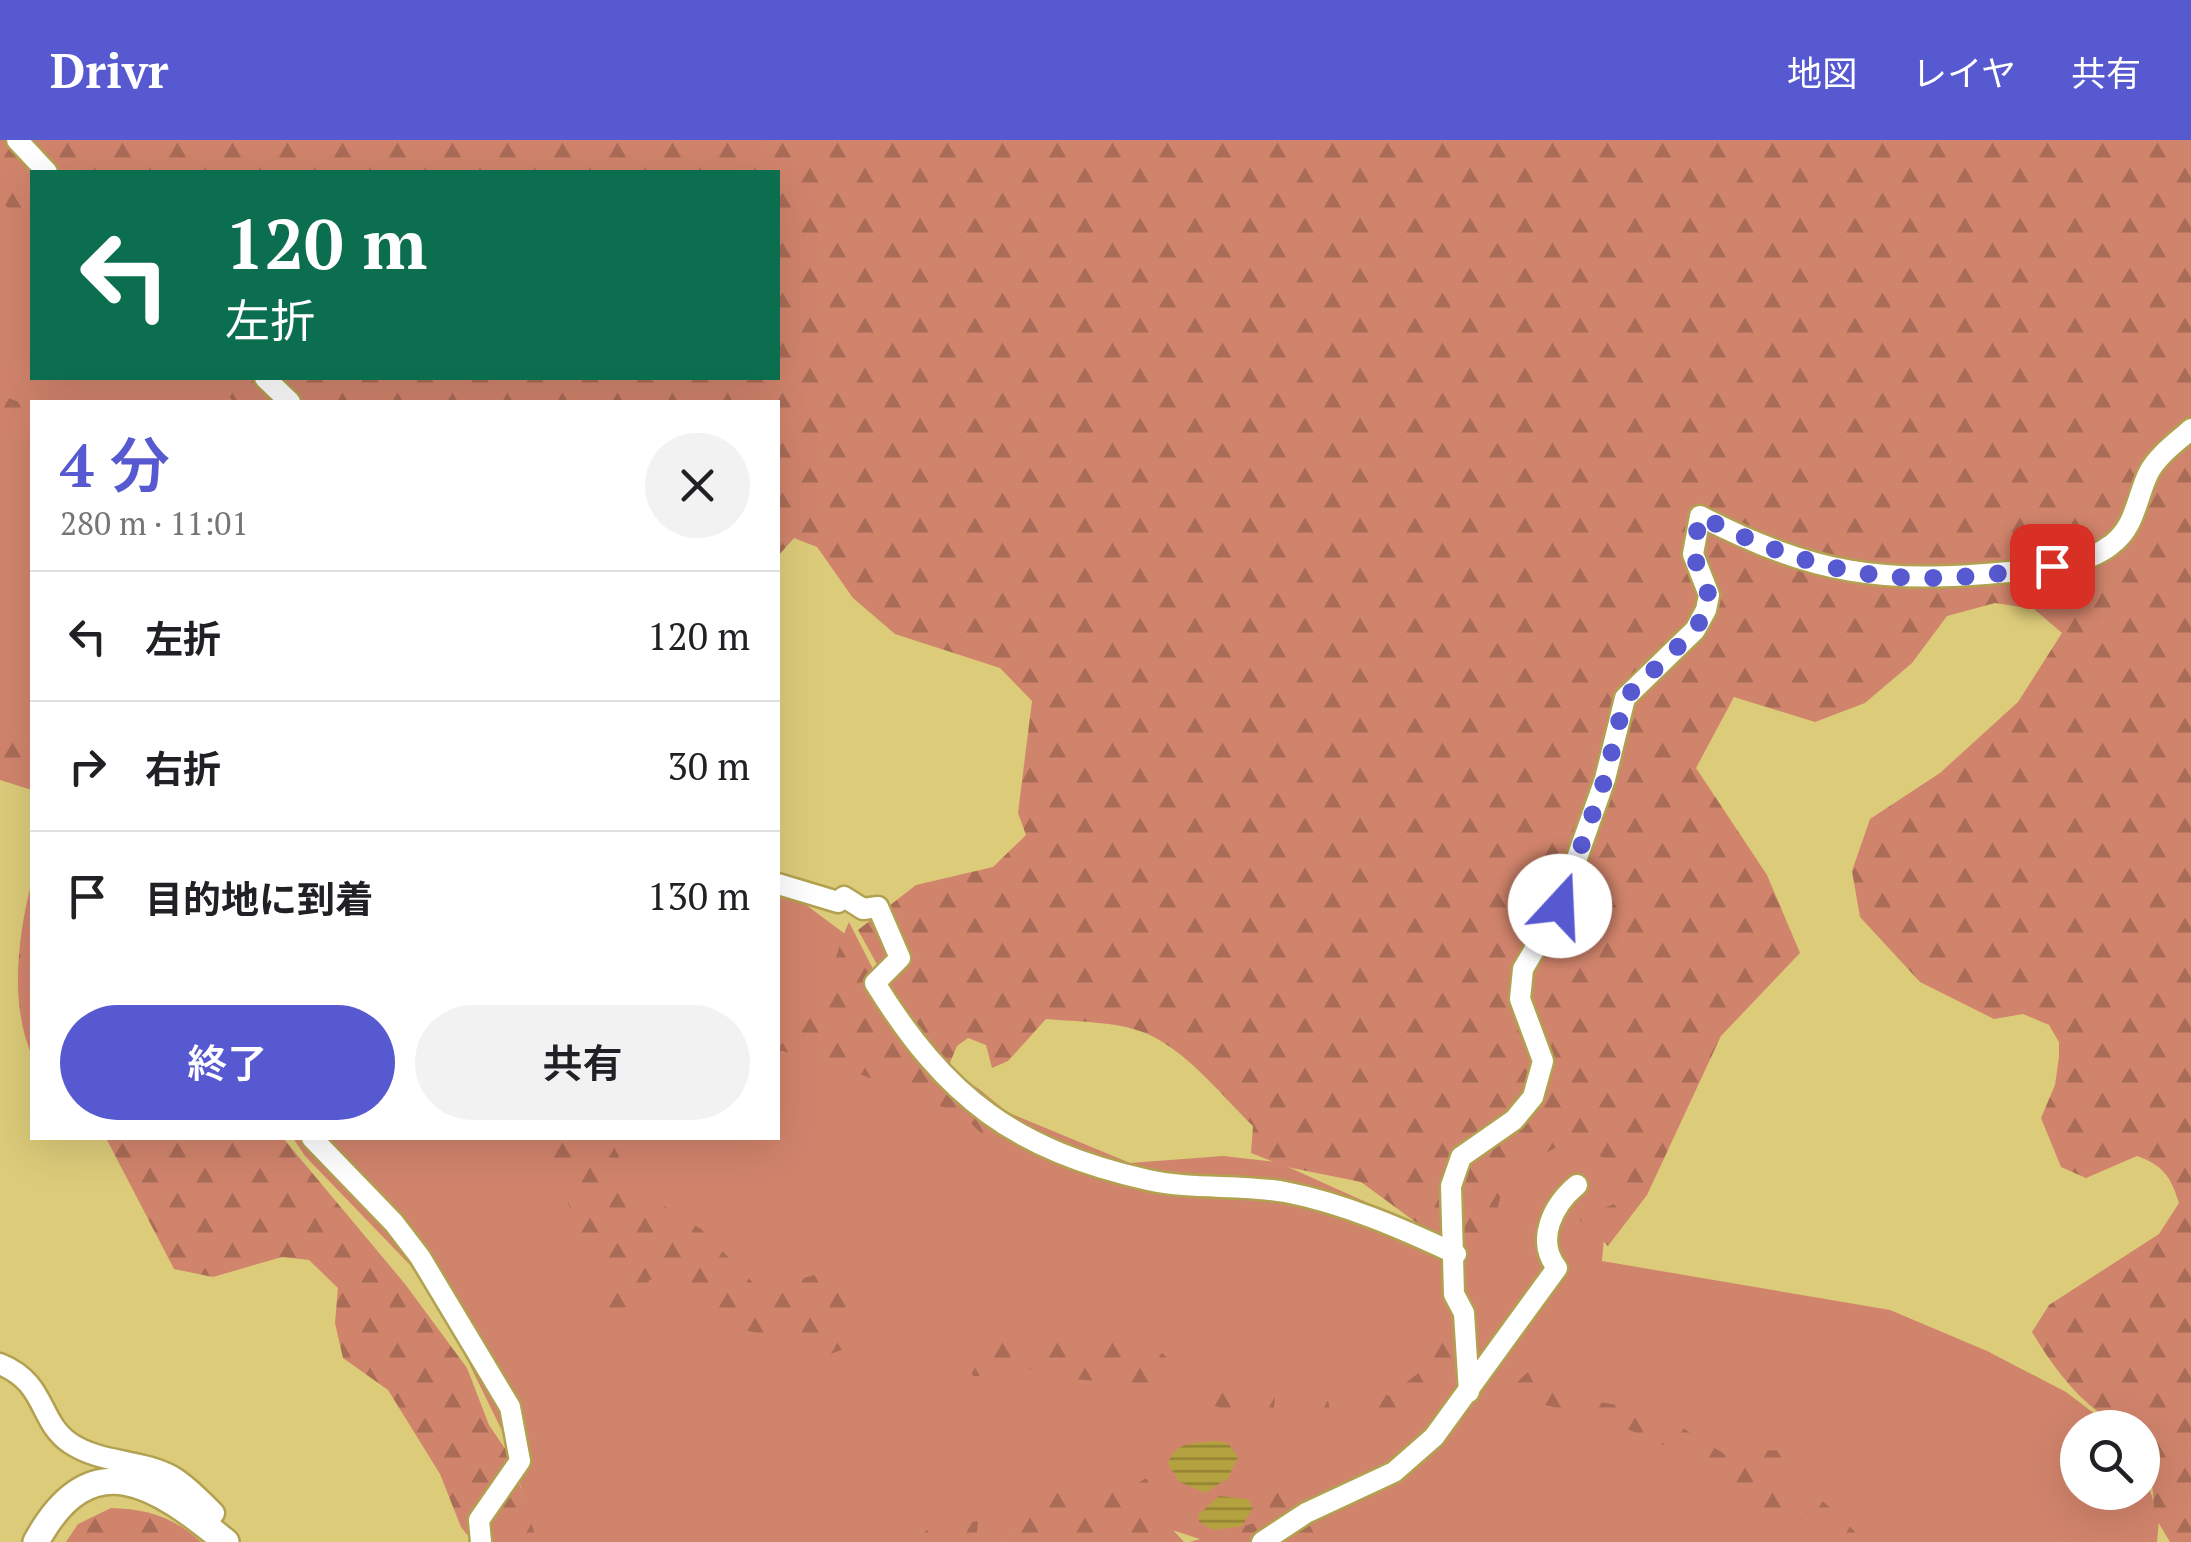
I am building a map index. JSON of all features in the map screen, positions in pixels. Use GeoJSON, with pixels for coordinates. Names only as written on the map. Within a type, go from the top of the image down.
{"type":"FeatureCollection","features":[{"type":"Feature","properties":{"kind":"main road"},"geometry":{"type":"LineString","coordinates":[[36,1542],[68,1496],[100,1482],[144,1484],[226,1542]]}},
{"type":"Feature","properties":{"kind":"street"},"geometry":{"type":"LineString","coordinates":[[17,140],[45,170]]}},
{"type":"Feature","properties":{"kind":"street"},"geometry":{"type":"LineString","coordinates":[[267,380],[288,400]]}},
{"type":"Feature","properties":{"kind":"street"},"geometry":{"type":"LineString","coordinates":[[1469,1392],[1464,1314],[1454,1294],[1456,1254],[1450,1224],[1450,1186],[1461,1156],[1514,1120],[1533,1097],[1543,1060],[1520,999],[1523,969],[1560,906],[1605,779],[1625,698],[1695,630],[1706,610],[1709,596],[1693,554],[1700,516],[1799,562],[1864,576],[1926,580],[2068,563],[2112,545],[2132,520],[2157,460],[2191,429]]}},
{"type":"Feature","properties":{"kind":"street"},"geometry":{"type":"LineString","coordinates":[[780,885],[838,902],[844,897],[863,909],[878,907],[900,958],[875,983],[898,1020],[922,1055],[955,1088],[1030,1142],[1150,1180],[1285,1192],[1404,1229],[1456,1254]]}},
{"type":"Feature","properties":{"kind":"street"},"geometry":{"type":"LineString","coordinates":[[314,1140],[394,1223],[420,1257],[510,1406],[520,1460],[479,1520],[481,1542]]}},
{"type":"Feature","properties":{"kind":"street"},"geometry":{"type":"LineString","coordinates":[[1262,1542],[1296,1520],[1394,1472],[1434,1437],[1558,1268],[1550,1258],[1548,1220],[1561,1198],[1577,1185]]}},
{"type":"Feature","properties":{"kind":"street"},"geometry":{"type":"LineString","coordinates":[[0,1364],[26,1379],[54,1427],[70,1442],[98,1456],[173,1478],[214,1514],[206,1525]]}},
{"type":"Feature","properties":{"kind":"street"},"geometry":{"type":"LineString","coordinates":[[1296,1520],[1298,1542]]}},
{"type":"Feature","properties":{"kind":"green space"},"geometry":{"type":"Polygon","coordinates":[[[0,140],[30,170],[30,380],[266,380],[281,400],[30,400],[30,741],[0,720],[0,140]]]}},
{"type":"Feature","properties":{"kind":"green space"},"geometry":{"type":"Polygon","coordinates":[[[0,140],[2191,140],[2191,1542],[2170,1542],[2155,1517],[2154,1510],[2160,1510],[2160,1410],[2097,1410],[2065,1379],[2032,1332],[2049,1305],[2159,1234],[2179,1203],[2173,1186],[2160,1168],[2137,1156],[2086,1178],[2061,1167],[2041,1118],[2055,1085],[2059,1057],[2059,1042],[2049,1025],[2023,1014],[1994,1019],[1920,982],[1860,917],[1852,871],[1870,819],[1940,773],[2018,702],[2062,633],[2034,609],[1995,603],[1947,616],[1912,663],[1865,703],[1815,722],[1734,697],[1696,768],[1767,875],[1800,953],[1721,1036],[1647,1195],[1608,1246],[1579,1219],[1621,1201],[1616,1163],[1566,1142],[1505,1176],[1493,1230],[1477,1267],[1361,1182],[1287,1167],[1251,1153],[1253,1126],[1181,1055],[1142,1032],[1101,1023],[1046,1019],[1008,1061],[992,1068],[986,1045],[968,1038],[957,1046],[946,1072],[901,1008],[858,930],[916,885],[993,867],[1026,835],[1018,813],[1032,701],[1000,668],[895,634],[853,598],[817,547],[794,538],[780,554],[780,400],[232,400],[214,380],[780,380],[780,170],[30,170],[30,228],[0,200],[0,140]]]}},
{"type":"Feature","properties":{"kind":"green space"},"geometry":{"type":"Polygon","coordinates":[[[0,394],[30,407],[30,452],[0,418],[0,394]]]}},
{"type":"Feature","properties":{"kind":"green space"},"geometry":{"type":"Polygon","coordinates":[[[0,719],[30,741],[30,789],[0,780],[0,719]]]}},
{"type":"Feature","properties":{"kind":"green space"},"geometry":{"type":"Polygon","coordinates":[[[780,885],[849,937],[909,1047],[979,1089],[1007,1112],[1130,1163],[1223,1156],[1277,1162],[1428,1230],[1489,1188],[1518,1159],[1567,1135],[1614,1158],[1637,1198],[1604,1237],[1602,1261],[1890,1310],[1987,1351],[2066,1392],[2090,1410],[2060,1410],[2060,1510],[2156,1510],[2157,1542],[1308,1542],[1258,1527],[1203,1540],[1172,1530],[1031,1507],[1005,1542],[534,1542],[512,1451],[461,1347],[413,1268],[305,1156],[294,1140],[780,1140],[780,885]]]}},
{"type":"Feature","properties":{"kind":"green space"},"geometry":{"type":"Polygon","coordinates":[[[30,890],[30,1050],[18,991],[30,890]]]}},
{"type":"Feature","properties":{"kind":"green space"},"geometry":{"type":"Polygon","coordinates":[[[849,922],[874,971],[869,993],[925,1076],[995,1127],[994,1135],[981,1133],[963,1116],[918,1096],[827,1062],[780,1050],[780,1026],[810,1019],[849,922]]]}},
{"type":"Feature","properties":{"kind":"green space"},"geometry":{"type":"Polygon","coordinates":[[[107,1140],[285,1140],[405,1284],[467,1368],[489,1425],[512,1459],[537,1542],[473,1542],[461,1527],[440,1474],[388,1390],[343,1358],[335,1323],[338,1288],[309,1260],[282,1257],[213,1277],[174,1269],[107,1140]]]}},
{"type":"Feature","properties":{"kind":"green space"},"geometry":{"type":"Polygon","coordinates":[[[543,1140],[610,1140],[636,1188],[701,1229],[760,1290],[818,1274],[862,1307],[854,1346],[824,1356],[787,1340],[744,1330],[650,1279],[633,1305],[617,1309],[618,1322],[602,1316],[600,1282],[543,1140]]]}},
{"type":"Feature","properties":{"kind":"green space"},"geometry":{"type":"Polygon","coordinates":[[[1432,1329],[1446,1331],[1459,1362],[1449,1382],[1416,1408],[1374,1418],[1306,1415],[1287,1419],[1244,1414],[1153,1387],[1045,1374],[1011,1360],[995,1376],[973,1376],[956,1344],[958,1334],[1014,1342],[1111,1342],[1125,1348],[1134,1363],[1162,1353],[1171,1361],[1184,1386],[1197,1390],[1222,1382],[1265,1383],[1275,1396],[1274,1408],[1284,1409],[1293,1397],[1317,1387],[1326,1390],[1330,1410],[1348,1412],[1360,1399],[1358,1388],[1383,1391],[1388,1396],[1420,1372],[1422,1341],[1432,1329]]]}},
{"type":"Feature","properties":{"kind":"green space"},"geometry":{"type":"Polygon","coordinates":[[[1549,1362],[1586,1400],[1631,1407],[1678,1425],[1745,1467],[1759,1451],[1780,1450],[1783,1464],[1773,1482],[1813,1494],[1865,1542],[1835,1542],[1813,1523],[1762,1507],[1663,1445],[1607,1420],[1504,1395],[1536,1364],[1549,1362]]]}},
{"type":"Feature","properties":{"kind":"green space"},"geometry":{"type":"Polygon","coordinates":[[[1153,1474],[1160,1480],[1158,1485],[1147,1485],[1142,1496],[1184,1542],[1005,1542],[1033,1502],[1077,1483],[1130,1488],[1153,1474]]]}},
{"type":"Feature","properties":{"kind":"green space"},"geometry":{"type":"Polygon","coordinates":[[[1308,1484],[1315,1542],[1284,1542],[1283,1534],[1261,1542],[1190,1542],[1254,1523],[1267,1492],[1308,1484]]]}},
{"type":"Feature","properties":{"kind":"green space"},"geometry":{"type":"Polygon","coordinates":[[[111,1508],[159,1516],[181,1526],[201,1542],[66,1542],[78,1524],[111,1508]]]}},
{"type":"Feature","properties":{"kind":"green space"},"geometry":{"type":"Polygon","coordinates":[[[978,1521],[977,1533],[963,1542],[912,1542],[931,1527],[978,1521]]]}},
{"type":"Feature","properties":{"kind":"shaded area"},"geometry":{"type":"Polygon","coordinates":[[[1228,1443],[1238,1457],[1228,1478],[1205,1493],[1180,1482],[1168,1464],[1171,1456],[1187,1445],[1228,1443]]]}},
{"type":"Feature","properties":{"kind":"shaded area"},"geometry":{"type":"Polygon","coordinates":[[[1219,1496],[1248,1499],[1253,1508],[1242,1526],[1214,1530],[1199,1522],[1198,1515],[1219,1496]]]}},
{"type":"Feature","properties":{"kind":"route"},"geometry":{"type":"LineString","coordinates":[[1560,906],[1605,779],[1625,698],[1695,630],[1706,610],[1709,596],[1693,554],[1700,516],[1799,562],[1864,576],[1926,580],[2052,566]]}}]}
